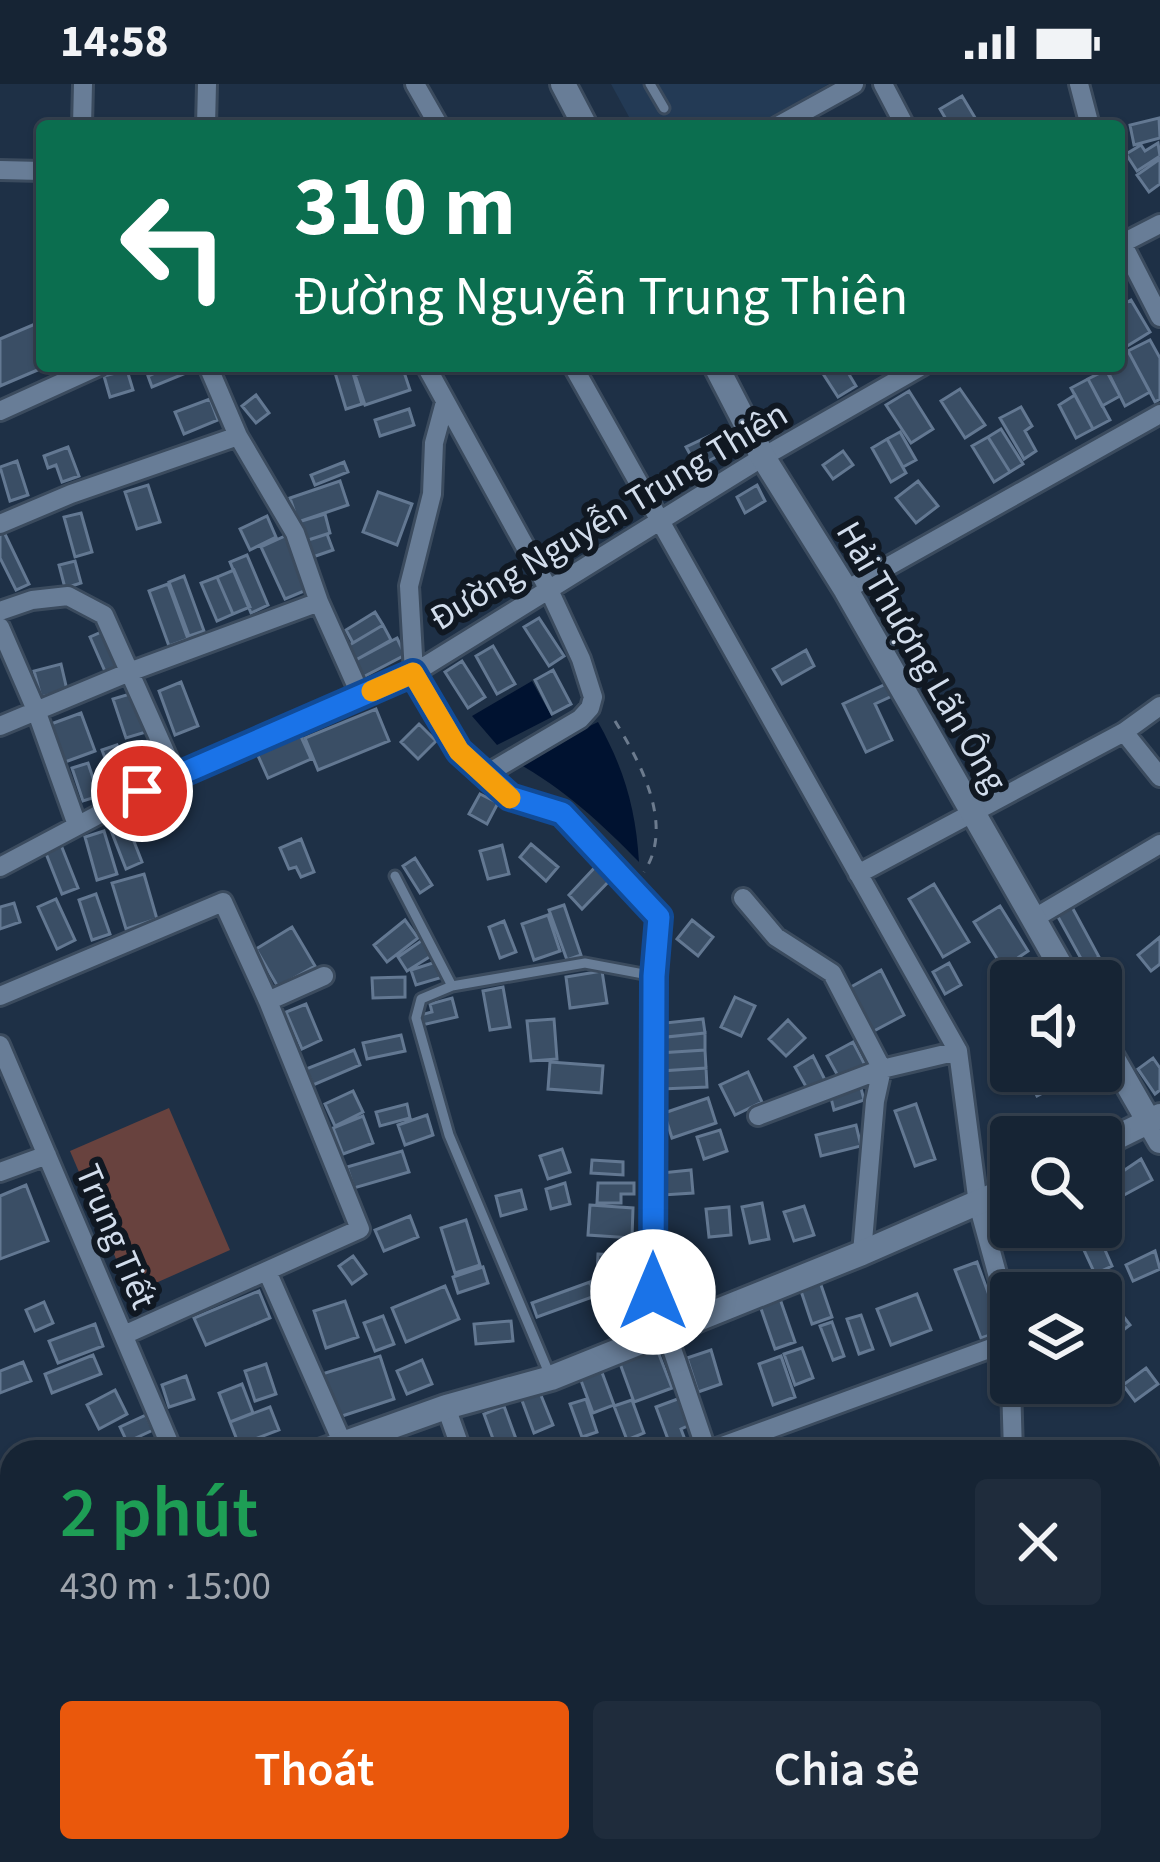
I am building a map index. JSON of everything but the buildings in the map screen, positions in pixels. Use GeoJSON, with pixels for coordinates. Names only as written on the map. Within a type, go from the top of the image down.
{"type":"FeatureCollection","features":[{"type":"Feature","properties":{"kind":"street"},"geometry":{"type":"LineString","coordinates":[[82,120],[83,84]]}},
{"type":"Feature","properties":{"kind":"street"},"geometry":{"type":"LineString","coordinates":[[206,84],[206,120]]}},
{"type":"Feature","properties":{"kind":"street"},"geometry":{"type":"LineString","coordinates":[[415,84],[436,120]]}},
{"type":"Feature","properties":{"kind":"street"},"geometry":{"type":"LineString","coordinates":[[563,84],[582,120]]}},
{"type":"Feature","properties":{"kind":"street"},"geometry":{"type":"LineString","coordinates":[[789,120],[854,84]]}},
{"type":"Feature","properties":{"kind":"street"},"geometry":{"type":"LineString","coordinates":[[883,84],[902,120]]}},
{"type":"Feature","properties":{"kind":"street"},"geometry":{"type":"LineString","coordinates":[[1078,84],[1088,120]]}},
{"type":"Feature","properties":{"kind":"street"},"geometry":{"type":"LineString","coordinates":[[0,170],[36,171]]}},
{"type":"Feature","properties":{"kind":"street"},"geometry":{"type":"LineString","coordinates":[[1125,240],[1160,224]]}},
{"type":"Feature","properties":{"kind":"street"},"geometry":{"type":"LineString","coordinates":[[1125,251],[1160,317]]}},
{"type":"Feature","properties":{"kind":"street"},"geometry":{"type":"LineString","coordinates":[[0,411],[86,372]]}},
{"type":"Feature","properties":{"kind":"street"},"geometry":{"type":"LineString","coordinates":[[211,372],[238,436],[295,533],[319,602],[361,696]]}},
{"type":"Feature","properties":{"kind":"street"},"geometry":{"type":"LineString","coordinates":[[429,372],[549,590],[580,658],[592,704],[580,719],[485,775]]}},
{"type":"Feature","properties":{"kind":"street"},"geometry":{"type":"LineString","coordinates":[[576,372],[958,1051],[978,1204],[997,1272]]}},
{"type":"Feature","properties":{"kind":"street","name":"Hải Thượng Lãn Ông"},"geometry":{"type":"LineString","coordinates":[[719,372],[763,457],[846,590],[1057,960]]}},
{"type":"Feature","properties":{"kind":"street","name":"Đường Nguyễn Trung Thiên"},"geometry":{"type":"LineString","coordinates":[[0,867],[175,775],[413,673],[895,373]]}},
{"type":"Feature","properties":{"kind":"street"},"geometry":{"type":"LineString","coordinates":[[445,402],[434,443],[432,494],[409,586],[413,673],[459,751],[510,797],[562,813],[659,917],[654,976],[660,1334],[702,1440]]}},
{"type":"Feature","properties":{"kind":"street"},"geometry":{"type":"LineString","coordinates":[[846,590],[1160,413]]}},
{"type":"Feature","properties":{"kind":"street"},"geometry":{"type":"LineString","coordinates":[[0,524],[238,436]]}},
{"type":"Feature","properties":{"kind":"street"},"geometry":{"type":"LineString","coordinates":[[0,611],[32,600],[68,596],[104,615],[175,775]]}},
{"type":"Feature","properties":{"kind":"street"},"geometry":{"type":"LineString","coordinates":[[0,726],[131,671],[319,602]]}},
{"type":"Feature","properties":{"kind":"street"},"geometry":{"type":"LineString","coordinates":[[0,627],[77,825]]}},
{"type":"Feature","properties":{"kind":"street"},"geometry":{"type":"LineString","coordinates":[[858,874],[1124,732],[1160,706]]}},
{"type":"Feature","properties":{"kind":"street"},"geometry":{"type":"LineString","coordinates":[[1124,732],[1160,777]]}},
{"type":"Feature","properties":{"kind":"street"},"geometry":{"type":"LineString","coordinates":[[1033,919],[1160,844]]}},
{"type":"Feature","properties":{"kind":"street"},"geometry":{"type":"LineString","coordinates":[[743,898],[776,937],[832,974],[844,989],[882,1069],[862,1253]]}},
{"type":"Feature","properties":{"kind":"street"},"geometry":{"type":"LineString","coordinates":[[0,996],[223,902],[360,1229],[124,1335]]}},
{"type":"Feature","properties":{"kind":"street"},"geometry":{"type":"LineString","coordinates":[[268,1001],[324,976]]}},
{"type":"Feature","properties":{"kind":"street","name":"Trung Tiết"},"geometry":{"type":"LineString","coordinates":[[0,1046],[168,1440]]}},
{"type":"Feature","properties":{"kind":"street"},"geometry":{"type":"LineString","coordinates":[[758,1116],[882,1069],[958,1051]]}},
{"type":"Feature","properties":{"kind":"street"},"geometry":{"type":"LineString","coordinates":[[1122,1072],[1156,1126],[1122,1138]]}},
{"type":"Feature","properties":{"kind":"street"},"geometry":{"type":"LineString","coordinates":[[0,1172],[47,1155]]}},
{"type":"Feature","properties":{"kind":"street"},"geometry":{"type":"LineString","coordinates":[[354,1440],[446,1407],[551,1378],[990,1198]]}},
{"type":"Feature","properties":{"kind":"street"},"geometry":{"type":"LineString","coordinates":[[267,1271],[329,1440]]}},
{"type":"Feature","properties":{"kind":"street"},"geometry":{"type":"LineString","coordinates":[[740,1440],[990,1349]]}},
{"type":"Feature","properties":{"kind":"street"},"geometry":{"type":"LineString","coordinates":[[1011,1404],[1012,1440]]}},
{"type":"Feature","properties":{"kind":"street"},"geometry":{"type":"LineString","coordinates":[[446,1407],[458,1440]]}},
{"type":"Feature","properties":{"kind":"lane"},"geometry":{"type":"LineString","coordinates":[[650,84],[664,108]]}},
{"type":"Feature","properties":{"kind":"lane"},"geometry":{"type":"LineString","coordinates":[[395,876],[452,986]]}},
{"type":"Feature","properties":{"kind":"lane"},"geometry":{"type":"LineString","coordinates":[[551,1378],[449,1135],[416,1018],[421,999],[452,986],[585,963],[654,976]]}},
{"type":"Feature","properties":{"kind":"path"},"geometry":{"type":"LineString","coordinates":[[614,721],[633,752],[654,807],[651,860],[633,889]]}},
{"type":"Feature","properties":{"kind":"shaded area"},"geometry":{"type":"Polygon","coordinates":[[[611,84],[829,84],[765,120],[631,120],[611,84]]]}},
{"type":"Feature","properties":{"kind":"shaded area"},"geometry":{"type":"Polygon","coordinates":[[[532,681],[552,717],[497,745],[472,716],[532,681]]]}},
{"type":"Feature","properties":{"kind":"shaded area"},"geometry":{"type":"Polygon","coordinates":[[[598,722],[627,790],[639,862],[581,808],[516,762],[598,722]]]}},
{"type":"Feature","properties":{"kind":"shaded area"},"geometry":{"type":"Polygon","coordinates":[[[169,1108],[230,1250],[131,1294],[70,1151],[169,1108]]]}},
{"type":"Feature","properties":{"kind":"slow traffic"},"geometry":{"type":"LineString","coordinates":[[372,691],[413,673],[459,751],[510,798]]}},
{"type":"Feature","properties":{"kind":"route"},"geometry":{"type":"LineString","coordinates":[[142,791],[413,673],[459,751],[510,797],[562,813],[659,917],[654,976],[653,1292]]}}]}
